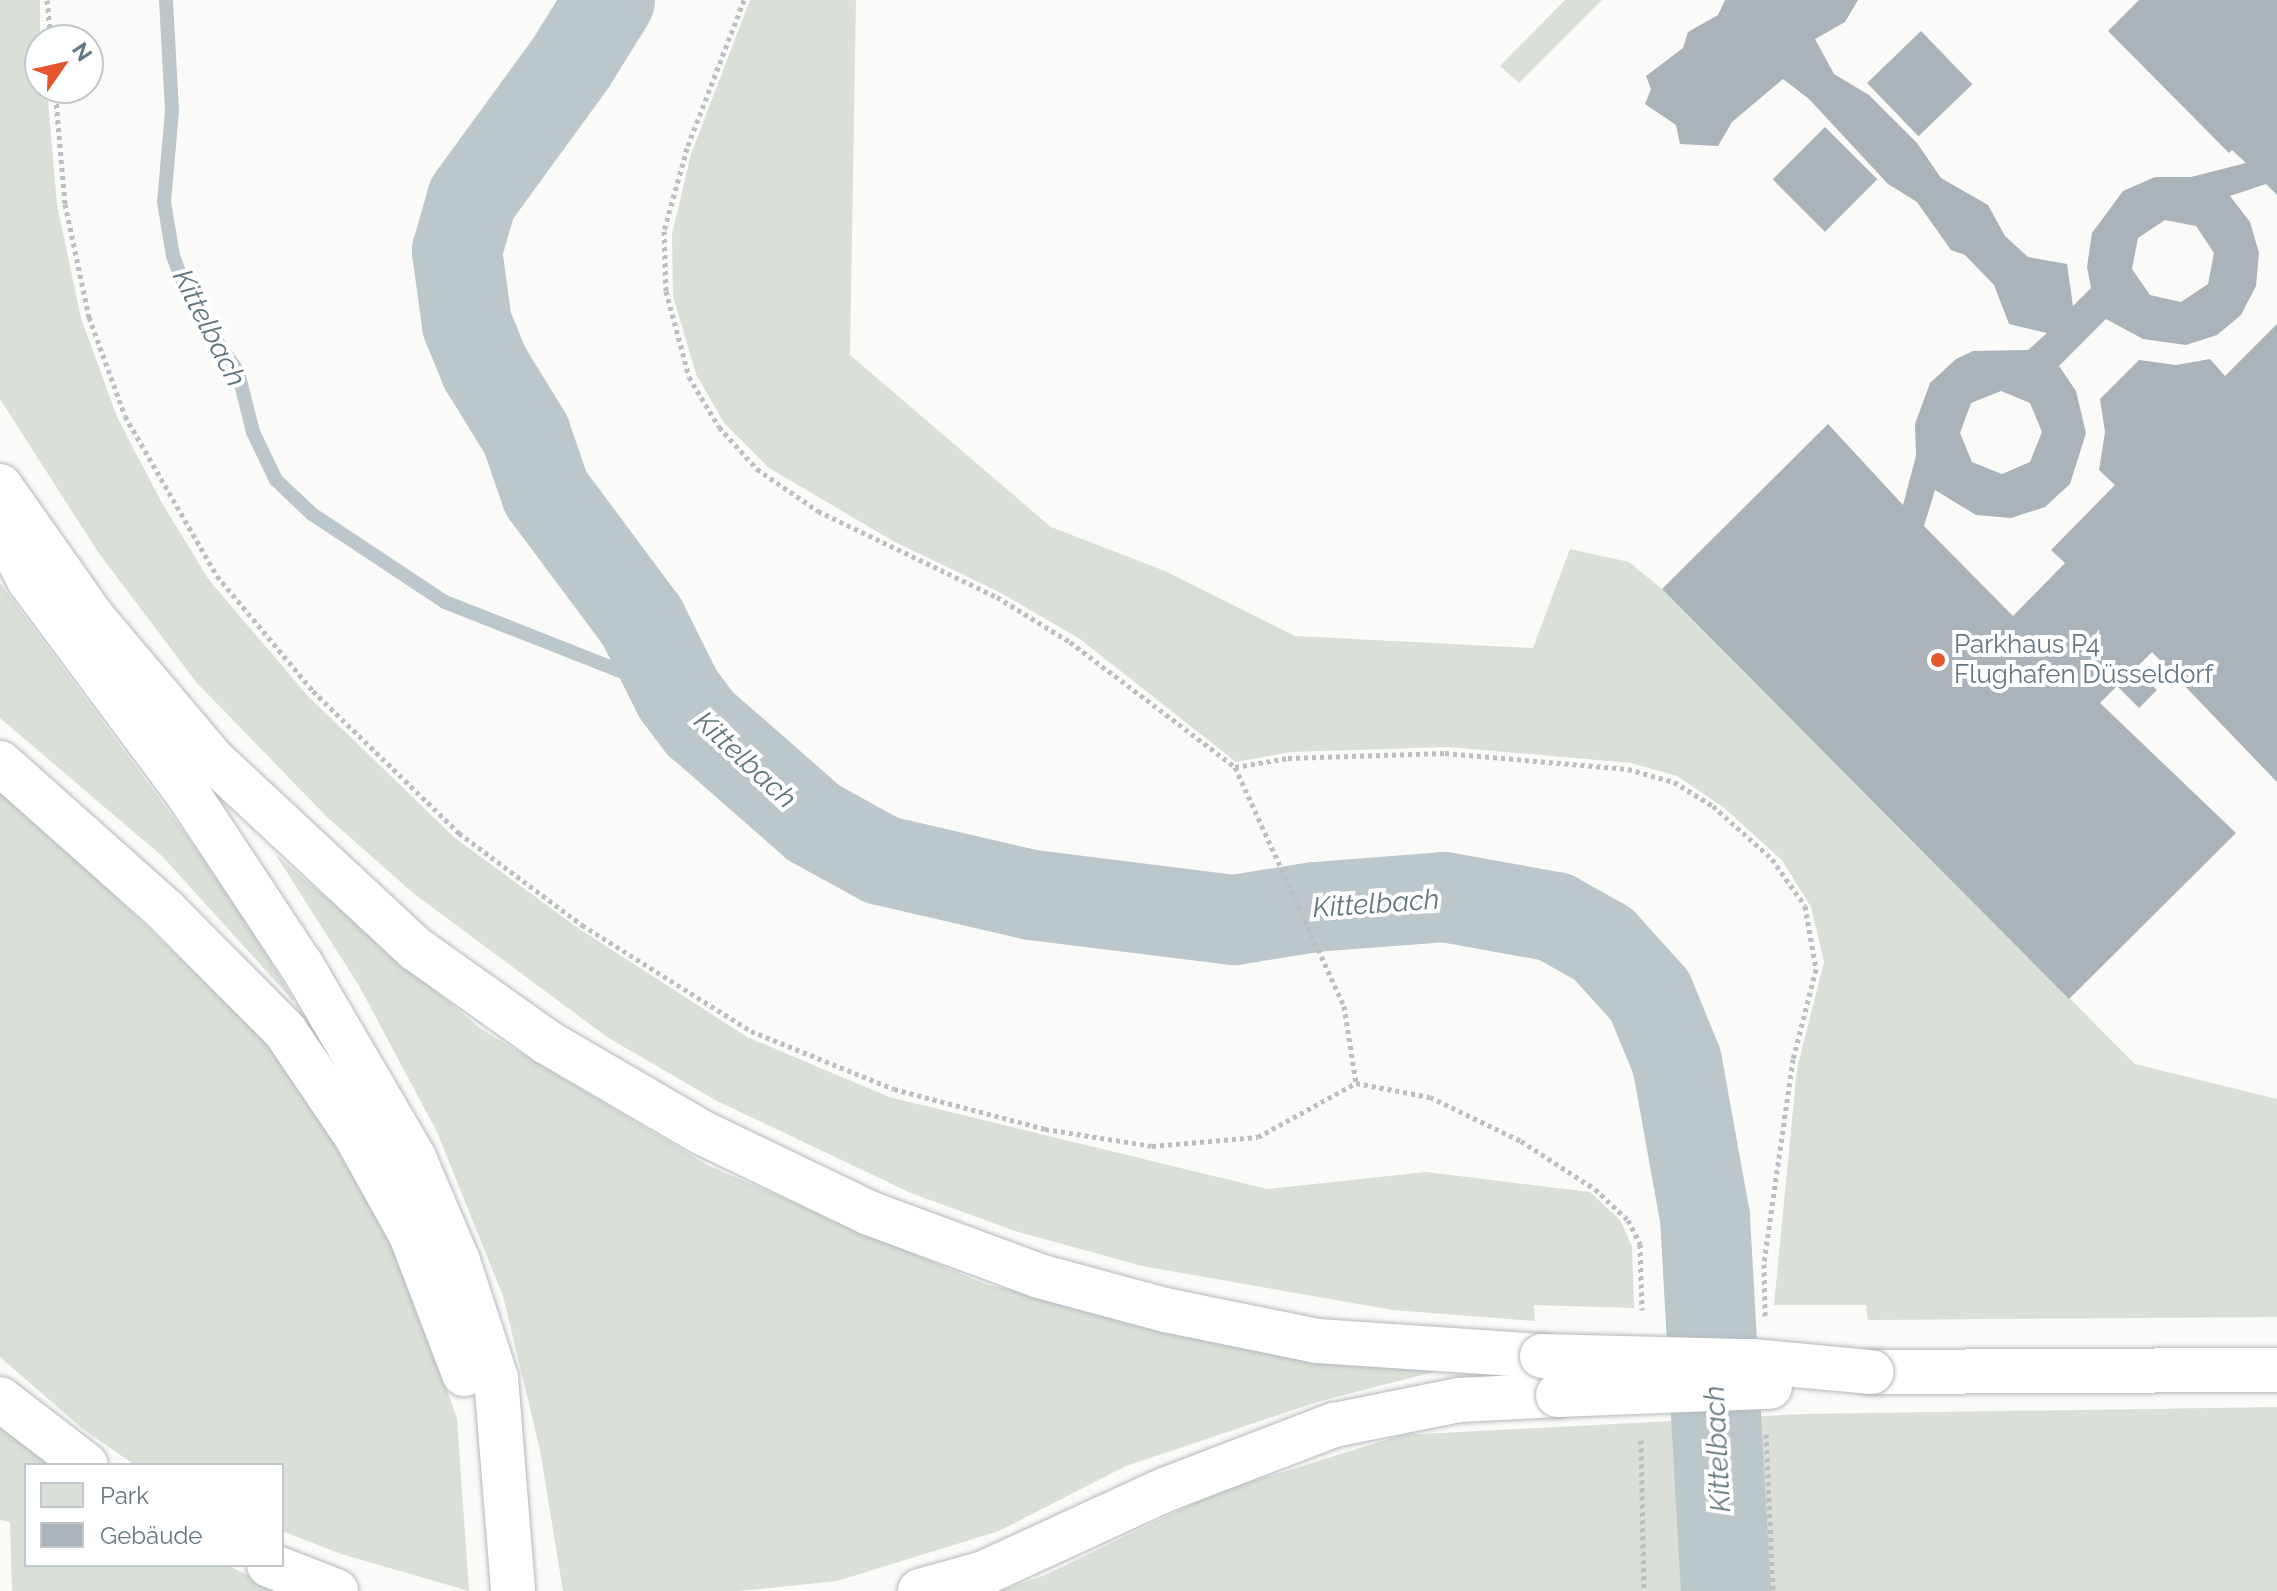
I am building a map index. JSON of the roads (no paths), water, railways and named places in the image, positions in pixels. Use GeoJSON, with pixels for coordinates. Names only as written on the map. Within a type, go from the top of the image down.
{"type":"FeatureCollection","features":[{"type":"Feature","properties":{"kind":"highway"},"geometry":{"type":"LineString","coordinates":[[0,486],[93,618],[213,760],[416,949],[547,1042],[703,1133],[869,1213],[1053,1280],[1317,1341],[1550,1375]]}},
{"type":"Feature","properties":{"kind":"highway"},"geometry":{"type":"LineString","coordinates":[[0,523],[29,580],[188,794],[302,966],[414,1158],[458,1261],[496,1378],[513,1591]]}},
{"type":"Feature","properties":{"kind":"highway"},"geometry":{"type":"LineString","coordinates":[[0,763],[166,911],[285,1031],[356,1136],[411,1235],[457,1351],[510,1534]]}},
{"type":"Feature","properties":{"kind":"highway"},"geometry":{"type":"LineString","coordinates":[[920,1591],[984,1573],[1167,1489],[1334,1425],[1459,1400],[1550,1375],[1752,1361],[1871,1372],[2277,1370]]}},
{"type":"Feature","properties":{"kind":"highway"},"geometry":{"type":"LineString","coordinates":[[0,1399],[83,1463]]}},
{"type":"Feature","properties":{"kind":"highway"},"geometry":{"type":"LineString","coordinates":[[274,1567],[336,1591]]}},
{"type":"Feature","properties":{"kind":"waterway","name":"Kittelbach"},"geometry":{"type":"LineString","coordinates":[[166,0],[172,111],[164,202],[173,256],[192,305],[238,372],[253,432],[276,480],[312,514],[445,602],[678,694]]}},
{"type":"Feature","properties":{"kind":"waterway","name":"Kittelbach"},"geometry":{"type":"LineString","coordinates":[[610,0],[571,63],[472,199],[457,251],[467,324],[485,368],[526,435],[546,493],[642,622],[678,694],[701,724],[814,823],[881,860],[1032,895],[1234,920],[1315,907],[1444,897],[1555,917],[1603,944],[1650,996],[1677,1062],[1705,1217],[1726,1591]]}},
{"type":"Feature","properties":{"kind":"place","name":"Parkhaus P4 Flughafen Düsseldorf"},"geometry":{"type":"Point","coordinates":[1938,660]}}]}
